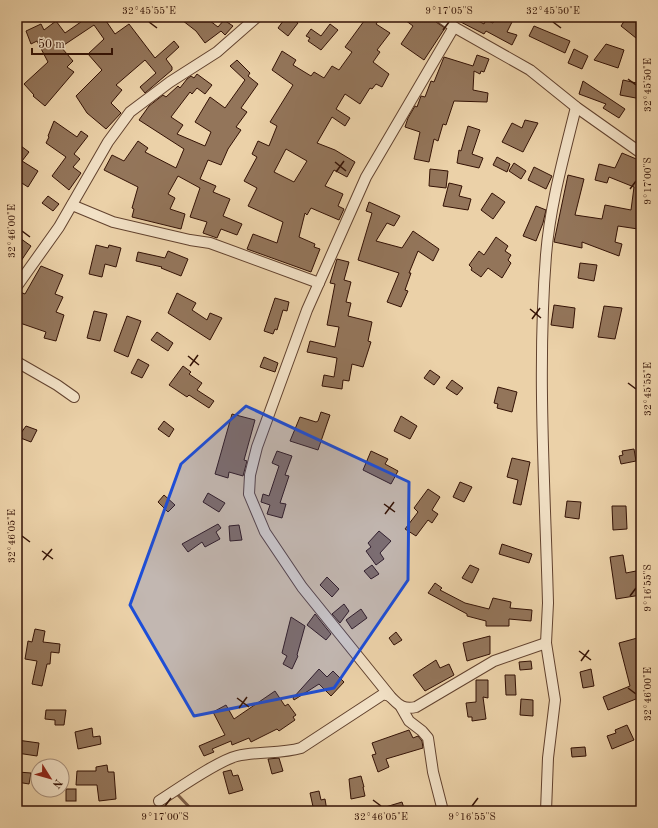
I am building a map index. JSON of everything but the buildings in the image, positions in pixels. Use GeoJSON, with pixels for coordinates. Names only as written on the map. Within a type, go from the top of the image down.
{"type":"FeatureCollection","features":[{"type":"Feature","properties":{"kind":"street"},"geometry":{"type":"LineString","coordinates":[[17,286],[59,227],[108,142],[130,112],[163,86],[217,52],[256,17]]}},
{"type":"Feature","properties":{"kind":"street"},"geometry":{"type":"LineString","coordinates":[[440,17],[454,27],[530,70],[576,107],[641,153]]}},
{"type":"Feature","properties":{"kind":"street"},"geometry":{"type":"LineString","coordinates":[[443,811],[433,772],[428,738],[422,731],[409,721],[401,707],[390,696],[290,571],[265,532],[249,494],[250,474],[257,447],[307,310],[366,177],[454,27]]}},
{"type":"Feature","properties":{"kind":"street"},"geometry":{"type":"LineString","coordinates":[[546,811],[548,758],[555,700],[546,643],[548,603],[542,329],[553,201],[576,107]]}},
{"type":"Feature","properties":{"kind":"street"},"geometry":{"type":"LineString","coordinates":[[72,205],[113,222],[210,243],[319,283]]}},
{"type":"Feature","properties":{"kind":"street"},"geometry":{"type":"LineString","coordinates":[[17,362],[57,385],[74,398]]}},
{"type":"Feature","properties":{"kind":"street"},"geometry":{"type":"LineString","coordinates":[[401,707],[407,709],[416,707],[494,661],[546,643]]}},
{"type":"Feature","properties":{"kind":"street"},"geometry":{"type":"LineString","coordinates":[[159,801],[228,759],[251,754],[291,751],[302,748],[382,695],[390,696]]}},
{"type":"Feature","properties":{"kind":"highlighted area"},"geometry":{"type":"Polygon","coordinates":[[[246,406],[409,482],[408,580],[334,688],[194,716],[130,605],[181,464],[246,406]]]}},
{"type":"Feature","properties":{"kind":"waterway"},"geometry":{"type":"LineString","coordinates":[[177,794],[193,811]]}}]}
